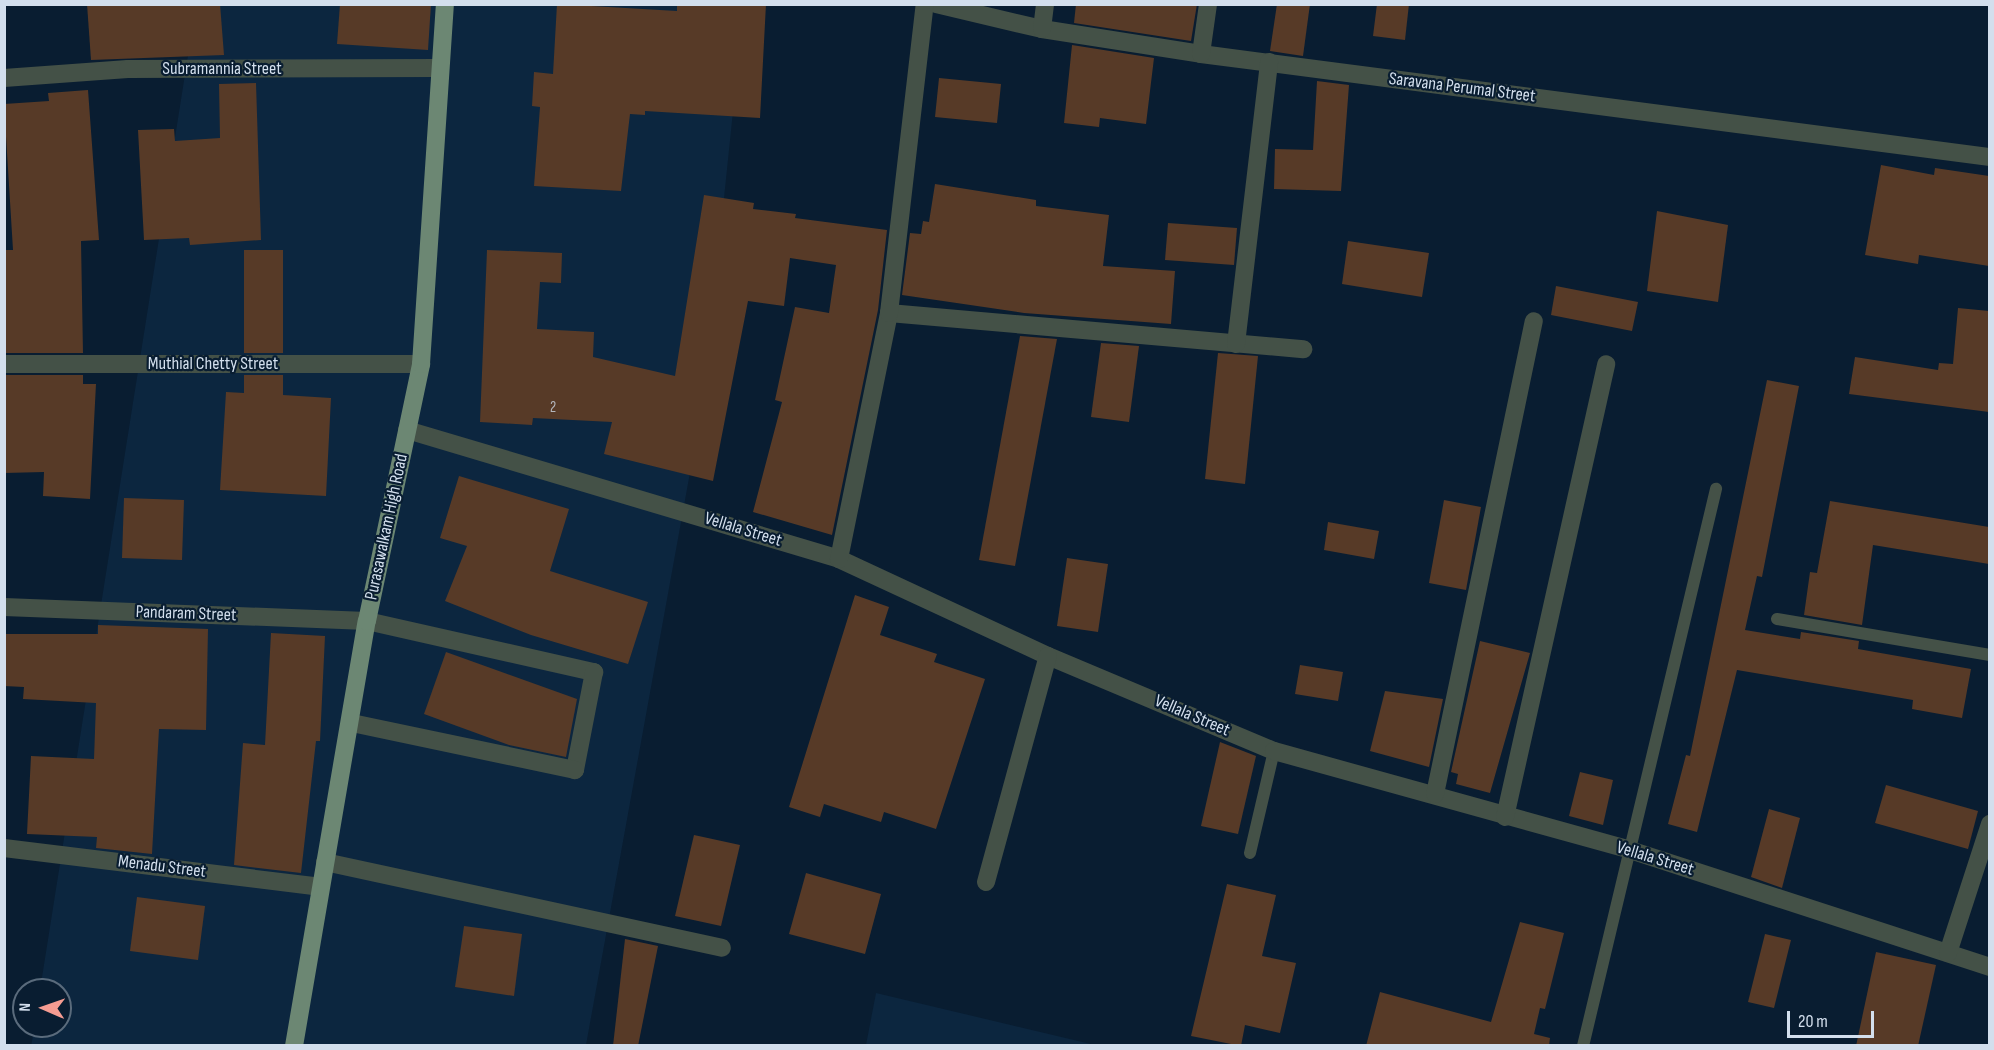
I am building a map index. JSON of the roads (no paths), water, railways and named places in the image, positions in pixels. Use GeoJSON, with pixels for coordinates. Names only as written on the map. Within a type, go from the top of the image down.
{"type":"FeatureCollection","features":[{"type":"Feature","properties":{"kind":"main road","name":"Purasawalkam High Road"},"geometry":{"type":"LineString","coordinates":[[294,1046],[368,621],[421,364],[445,4]]}},
{"type":"Feature","properties":{"kind":"street"},"geometry":{"type":"LineString","coordinates":[[839,559],[889,313],[925,4]]}},
{"type":"Feature","properties":{"kind":"street","name":"Saravana Perumal Street"},"geometry":{"type":"LineString","coordinates":[[936,4],[1042,29],[1201,54],[1989,157]]}},
{"type":"Feature","properties":{"kind":"street"},"geometry":{"type":"LineString","coordinates":[[1042,29],[1045,4]]}},
{"type":"Feature","properties":{"kind":"street"},"geometry":{"type":"LineString","coordinates":[[1201,54],[1208,4]]}},
{"type":"Feature","properties":{"kind":"street"},"geometry":{"type":"LineString","coordinates":[[1236,344],[1269,62]]}},
{"type":"Feature","properties":{"kind":"street","name":"Subramannia Street"},"geometry":{"type":"LineString","coordinates":[[4,78],[128,69],[439,68]]}},
{"type":"Feature","properties":{"kind":"street"},"geometry":{"type":"LineString","coordinates":[[889,313],[1303,349]]}},
{"type":"Feature","properties":{"kind":"street"},"geometry":{"type":"LineString","coordinates":[[1435,794],[1534,321]]}},
{"type":"Feature","properties":{"kind":"street","name":"Muthial Chetty Street"},"geometry":{"type":"LineString","coordinates":[[4,364],[421,364]]}},
{"type":"Feature","properties":{"kind":"street"},"geometry":{"type":"LineString","coordinates":[[1505,817],[1606,364]]}},
{"type":"Feature","properties":{"kind":"street","name":"Vellala Street"},"geometry":{"type":"LineString","coordinates":[[406,430],[839,559],[1048,656],[1274,751],[1630,850],[1989,967]]}},
{"type":"Feature","properties":{"kind":"street","name":"Pandaram Street"},"geometry":{"type":"LineString","coordinates":[[4,607],[368,621],[594,672],[575,770],[352,723]]}},
{"type":"Feature","properties":{"kind":"street"},"geometry":{"type":"LineString","coordinates":[[986,882],[1048,656]]}},
{"type":"Feature","properties":{"kind":"street"},"geometry":{"type":"LineString","coordinates":[[1948,953],[1988,835]]}},
{"type":"Feature","properties":{"kind":"street","name":"Menadu Street"},"geometry":{"type":"LineString","coordinates":[[4,848],[320,887]]}},
{"type":"Feature","properties":{"kind":"street"},"geometry":{"type":"LineString","coordinates":[[325,862],[722,948]]}},
{"type":"Feature","properties":{"kind":"lane"},"geometry":{"type":"LineString","coordinates":[[1583,1046],[1716,489]]}},
{"type":"Feature","properties":{"kind":"lane"},"geometry":{"type":"LineString","coordinates":[[1777,619],[1989,655]]}},
{"type":"Feature","properties":{"kind":"lane"},"geometry":{"type":"LineString","coordinates":[[1250,853],[1274,751]]}}]}
